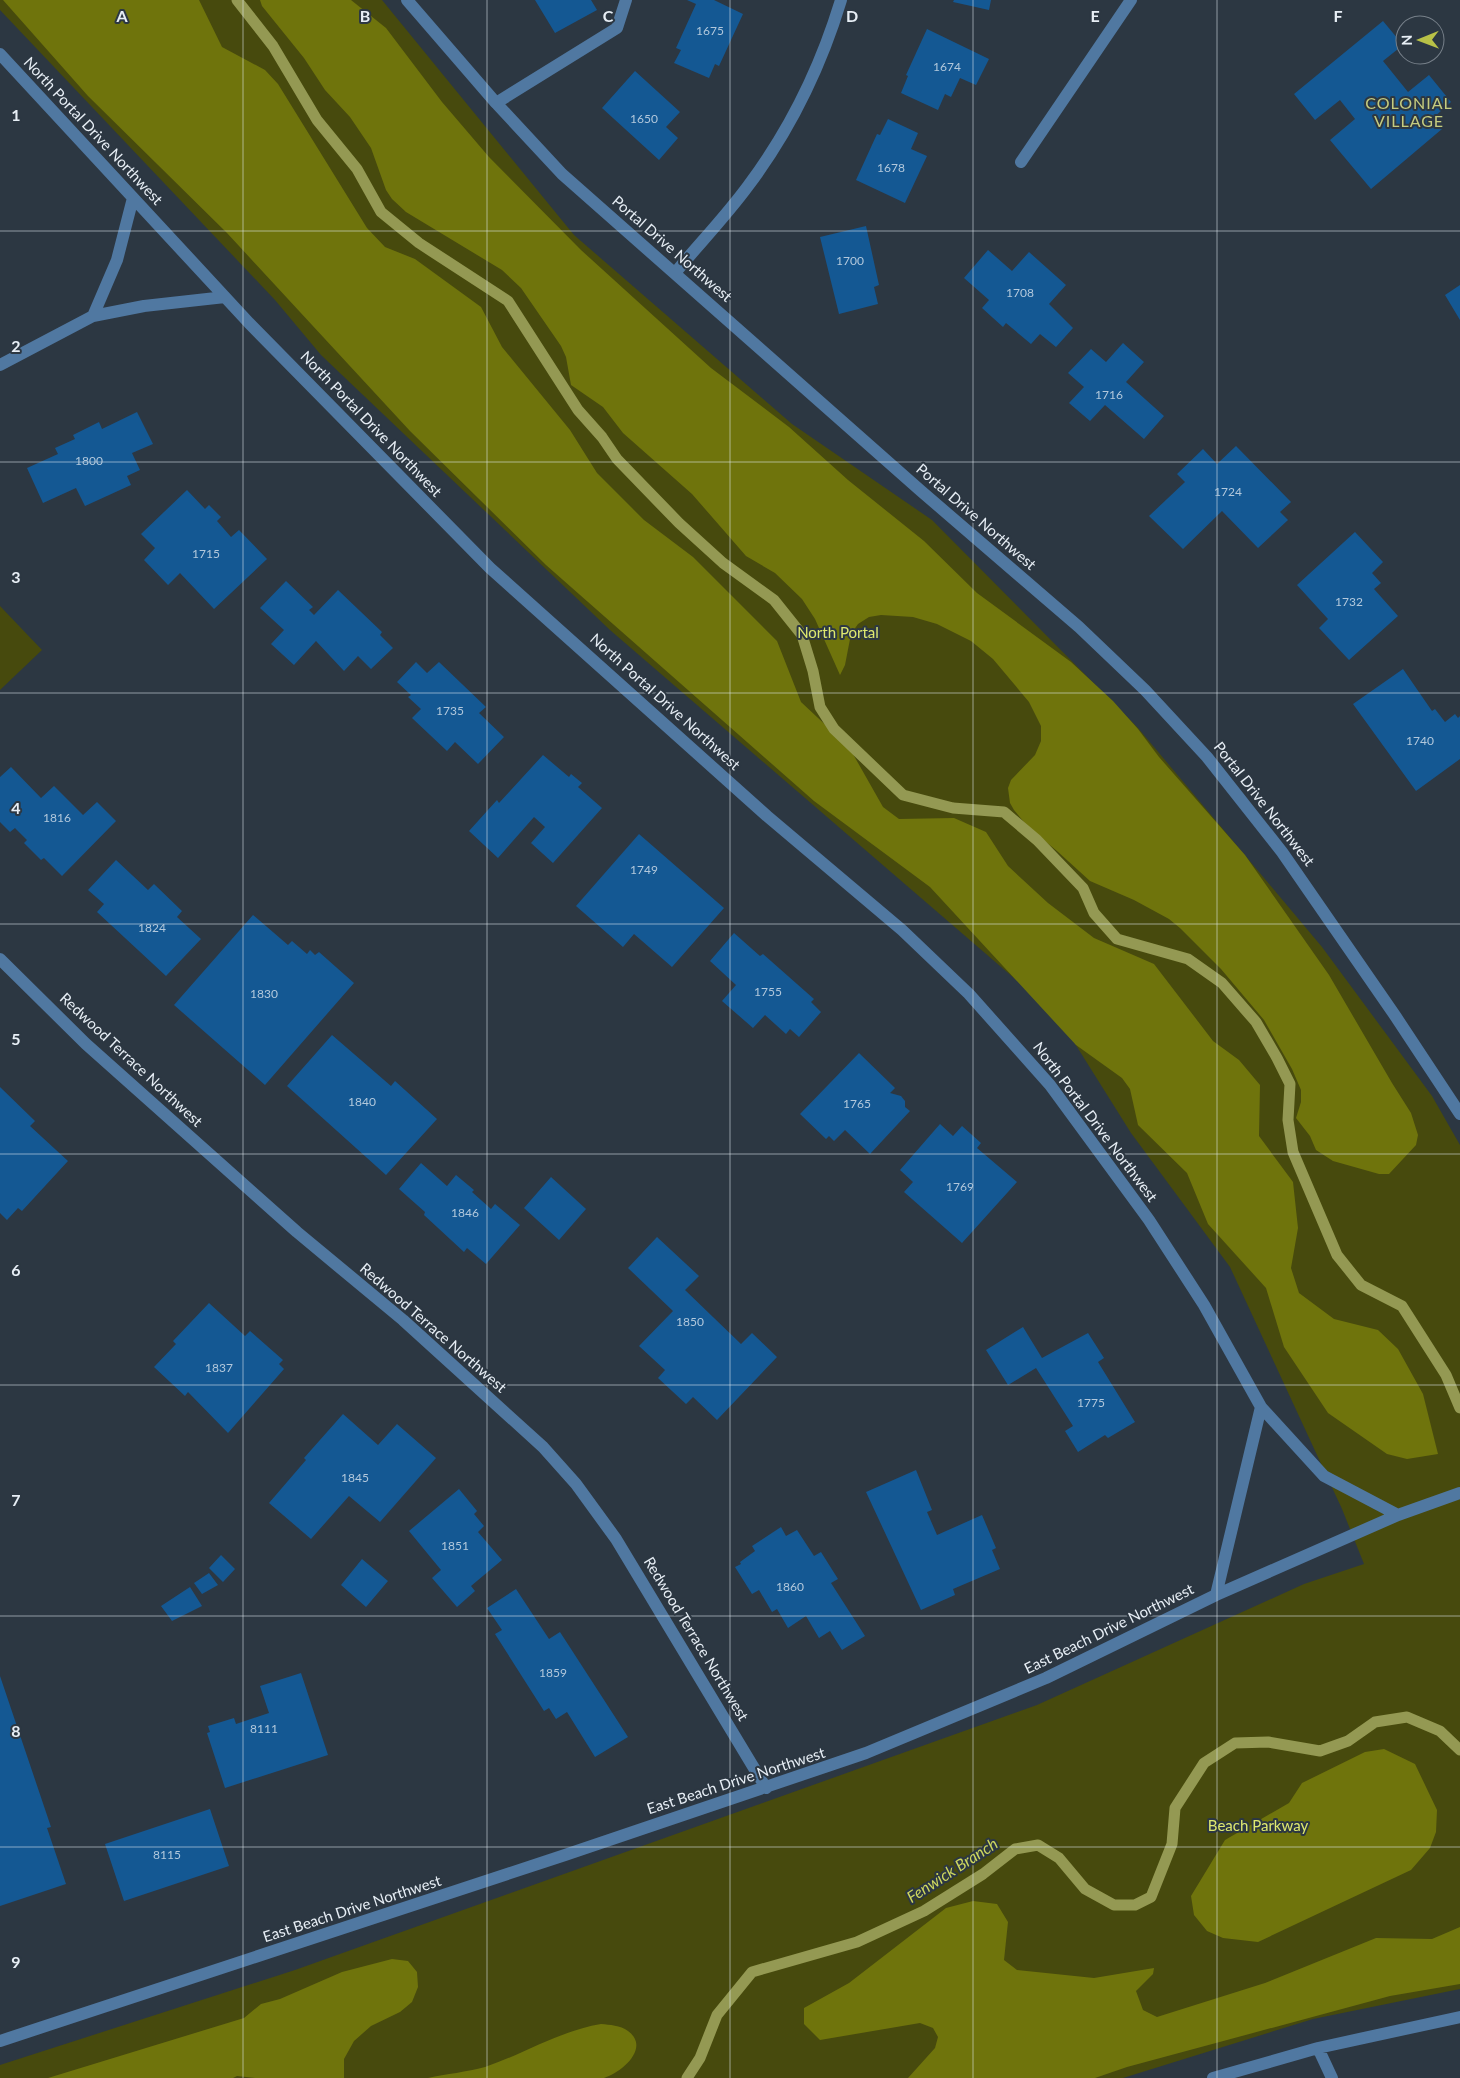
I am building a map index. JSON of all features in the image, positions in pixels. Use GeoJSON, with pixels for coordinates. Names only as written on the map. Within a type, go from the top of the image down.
{"type":"FeatureCollection","features":[{"type":"Feature","properties":{"kind":"street","name":"Portal Drive Northwest"},"geometry":{"type":"LineString","coordinates":[[407,0],[496,103],[562,174],[921,491],[1079,627],[1124,668],[1187,734],[1246,804],[1282,852],[1396,1016],[1460,1114]]}},
{"type":"Feature","properties":{"kind":"street"},"geometry":{"type":"LineString","coordinates":[[418,0],[421,15]]}},
{"type":"Feature","properties":{"kind":"street"},"geometry":{"type":"LineString","coordinates":[[496,103],[617,28],[626,0]]}},
{"type":"Feature","properties":{"kind":"street"},"geometry":{"type":"LineString","coordinates":[[675,273],[748,187],[782,134],[820,59],[842,0]]}},
{"type":"Feature","properties":{"kind":"street"},"geometry":{"type":"LineString","coordinates":[[1021,162],[1131,0]]}},
{"type":"Feature","properties":{"kind":"street","name":"North Portal Drive Northwest"},"geometry":{"type":"LineString","coordinates":[[0,54],[225,297],[490,568],[767,816],[902,930],[990,1016],[1050,1085],[1149,1220],[1204,1305],[1262,1407],[1324,1476],[1398,1515]]}},
{"type":"Feature","properties":{"kind":"street"},"geometry":{"type":"LineString","coordinates":[[93,316],[117,260],[133,198]]}},
{"type":"Feature","properties":{"kind":"street"},"geometry":{"type":"LineString","coordinates":[[0,365],[93,316],[144,306],[225,297]]}},
{"type":"Feature","properties":{"kind":"street","name":"Redwood Terrace Northwest"},"geometry":{"type":"LineString","coordinates":[[0,959],[86,1044],[297,1232],[403,1320],[560,1465],[607,1524],[766,1788]]}},
{"type":"Feature","properties":{"kind":"street"},"geometry":{"type":"LineString","coordinates":[[1216,1595],[1262,1407]]}},
{"type":"Feature","properties":{"kind":"street","name":"East Beach Drive Northwest"},"geometry":{"type":"LineString","coordinates":[[0,2041],[766,1788],[866,1753],[986,1704],[1096,1654],[1216,1595],[1398,1515],[1460,1493]]}},
{"type":"Feature","properties":{"kind":"street"},"geometry":{"type":"LineString","coordinates":[[1213,2078],[1318,2048],[1460,2018]]}},
{"type":"Feature","properties":{"kind":"street"},"geometry":{"type":"LineString","coordinates":[[1318,2048],[1332,2078]]}},
{"type":"Feature","properties":{"kind":"green space"},"geometry":{"type":"Polygon","coordinates":[[[0,0],[382,0],[574,235],[792,424],[932,520],[1138,728],[1322,947],[1432,1096],[1460,1145],[1460,1989],[1313,2019],[1123,2078],[0,2078],[0,2065],[295,1970],[1037,1705],[1304,1584],[1364,1564],[1342,1509],[1230,1267],[1131,1133],[1057,1015],[610,630],[321,355],[275,300],[0,10],[0,0]]]}},
{"type":"Feature","properties":{"kind":"green space"},"geometry":{"type":"Polygon","coordinates":[[[3,0],[199,0],[222,47],[265,70],[278,84],[367,228],[385,247],[415,259],[481,307],[502,347],[570,430],[597,473],[644,520],[693,557],[777,641],[801,702],[849,747],[883,807],[899,819],[954,818],[986,832],[1008,866],[1048,903],[1094,938],[1154,964],[1213,1041],[1239,1060],[1260,1085],[1259,1136],[1293,1182],[1298,1228],[1291,1268],[1299,1293],[1334,1319],[1378,1330],[1398,1349],[1423,1394],[1438,1454],[1407,1459],[1387,1454],[1328,1413],[1284,1347],[1266,1288],[1208,1224],[1187,1173],[1138,1125],[1130,1089],[1122,1078],[1076,1045],[930,887],[814,801],[546,565],[410,431],[227,233],[88,96],[3,0]]]}},
{"type":"Feature","properties":{"kind":"green space","name":"North Portal"},"geometry":{"type":"Polygon","coordinates":[[[260,0],[351,0],[386,28],[442,102],[489,157],[581,250],[711,368],[789,427],[848,480],[924,541],[977,593],[1071,662],[1113,701],[1138,729],[1159,757],[1245,855],[1329,975],[1411,1113],[1418,1135],[1416,1145],[1389,1174],[1379,1174],[1333,1161],[1316,1150],[1310,1136],[1296,1118],[1301,1102],[1301,1090],[1292,1069],[1264,1020],[1221,969],[1169,919],[1134,900],[1090,881],[1029,828],[1014,810],[1010,803],[1008,788],[1011,780],[1035,755],[1041,741],[1041,726],[1029,702],[993,659],[971,641],[937,624],[913,617],[881,615],[869,617],[858,624],[851,634],[845,665],[840,675],[815,619],[802,599],[775,573],[746,556],[692,494],[623,433],[603,407],[571,385],[566,357],[561,346],[521,288],[502,270],[406,212],[392,199],[386,190],[371,148],[350,117],[325,90],[304,58],[262,6],[260,0]]]}},
{"type":"Feature","properties":{"kind":"green space"},"geometry":{"type":"Polygon","coordinates":[[[0,606],[42,650],[0,690],[0,606]]]}},
{"type":"Feature","properties":{"kind":"green space","name":"Beach Parkway"},"geometry":{"type":"Polygon","coordinates":[[[1384,1749],[1415,1764],[1437,1810],[1436,1832],[1430,1848],[1411,1870],[1258,1942],[1223,1938],[1207,1931],[1194,1915],[1191,1896],[1225,1840],[1289,1803],[1302,1783],[1365,1752],[1384,1749]]]}},
{"type":"Feature","properties":{"kind":"green space"},"geometry":{"type":"Polygon","coordinates":[[[973,1901],[997,1904],[1008,1922],[1004,1960],[1017,1970],[1094,1978],[1154,1968],[1153,1974],[1136,1991],[1143,2010],[1157,2017],[1265,1983],[1376,1938],[1432,1939],[1460,1927],[1460,1984],[1390,1996],[1127,2067],[1095,2078],[908,2078],[935,2048],[938,2037],[933,2028],[920,2023],[820,2040],[804,2024],[804,2008],[849,1983],[946,1908],[973,1901]]]}},
{"type":"Feature","properties":{"kind":"green space"},"geometry":{"type":"Polygon","coordinates":[[[392,1959],[408,1961],[417,1972],[418,1987],[412,2002],[400,2012],[371,2026],[354,2041],[344,2059],[344,2078],[255,2078],[237,2076],[233,2078],[48,2078],[244,2018],[261,2004],[280,1999],[342,1972],[392,1959]]]}},
{"type":"Feature","properties":{"kind":"green space"},"geometry":{"type":"Polygon","coordinates":[[[601,2024],[625,2029],[634,2038],[636,2045],[631,2059],[618,2071],[604,2078],[428,2078],[485,2067],[556,2037],[601,2024]]]}},
{"type":"Feature","properties":{"kind":"building"},"geometry":{"type":"Polygon","coordinates":[[[535,0],[591,0],[597,10],[555,33],[535,0]]]}},
{"type":"Feature","properties":{"kind":"building"},"geometry":{"type":"Polygon","coordinates":[[[687,0],[714,0],[743,14],[719,66],[715,64],[709,78],[674,63],[681,50],[676,48],[696,4],[687,0]]]}},
{"type":"Feature","properties":{"kind":"building"},"geometry":{"type":"Polygon","coordinates":[[[954,0],[991,0],[989,10],[953,2],[954,0]]]}},
{"type":"Feature","properties":{"kind":"building"},"geometry":{"type":"Polygon","coordinates":[[[1383,21],[1395,35],[1395,51],[1383,61],[1408,92],[1429,75],[1451,102],[1433,118],[1442,129],[1371,189],[1330,140],[1355,119],[1340,100],[1315,120],[1294,94],[1383,21]]]}},
{"type":"Feature","properties":{"kind":"building"},"geometry":{"type":"Polygon","coordinates":[[[927,29],[989,59],[976,85],[960,78],[951,97],[945,94],[938,110],[901,93],[908,76],[906,75],[927,29]]]}},
{"type":"Feature","properties":{"kind":"building"},"geometry":{"type":"Polygon","coordinates":[[[635,71],[680,112],[666,127],[678,138],[659,160],[602,108],[635,71]]]}},
{"type":"Feature","properties":{"kind":"building"},"geometry":{"type":"Polygon","coordinates":[[[888,119],[918,133],[911,149],[927,156],[905,203],[856,180],[877,134],[880,135],[888,119]]]}},
{"type":"Feature","properties":{"kind":"building"},"geometry":{"type":"Polygon","coordinates":[[[866,226],[879,285],[874,287],[878,304],[839,314],[820,237],[866,226]]]}},
{"type":"Feature","properties":{"kind":"building"},"geometry":{"type":"Polygon","coordinates":[[[988,250],[1012,271],[1029,252],[1066,285],[1049,304],[1073,328],[1056,347],[1040,334],[1031,344],[1006,323],[1003,327],[982,308],[989,300],[964,278],[988,250]]]}},
{"type":"Feature","properties":{"kind":"building"},"geometry":{"type":"Polygon","coordinates":[[[1460,285],[1460,320],[1445,295],[1460,285]]]}},
{"type":"Feature","properties":{"kind":"building"},"geometry":{"type":"Polygon","coordinates":[[[1123,343],[1144,362],[1126,382],[1164,416],[1144,439],[1105,405],[1090,421],[1069,403],[1084,387],[1068,373],[1091,349],[1106,362],[1123,343]]]}},
{"type":"Feature","properties":{"kind":"building"},"geometry":{"type":"Polygon","coordinates":[[[137,412],[153,444],[132,453],[140,470],[127,476],[131,485],[85,506],[76,488],[43,503],[27,468],[58,454],[55,448],[75,439],[73,435],[99,422],[102,429],[137,412]]]}},
{"type":"Feature","properties":{"kind":"building"},"geometry":{"type":"Polygon","coordinates":[[[1236,446],[1291,502],[1280,512],[1288,520],[1258,548],[1222,511],[1183,549],[1149,516],[1185,482],[1177,474],[1203,449],[1217,464],[1236,446]]]}},
{"type":"Feature","properties":{"kind":"building"},"geometry":{"type":"Polygon","coordinates":[[[187,490],[205,509],[209,505],[221,517],[217,521],[231,537],[239,530],[267,559],[214,609],[180,573],[168,585],[144,560],[155,548],[141,534],[187,490]]]}},
{"type":"Feature","properties":{"kind":"building"},"geometry":{"type":"Polygon","coordinates":[[[1355,532],[1383,562],[1372,573],[1381,583],[1374,589],[1398,616],[1349,660],[1319,628],[1328,619],[1297,585],[1355,532]]]}},
{"type":"Feature","properties":{"kind":"building"},"geometry":{"type":"Polygon","coordinates":[[[286,581],[313,607],[309,610],[314,615],[338,590],[382,632],[380,635],[393,648],[371,669],[358,656],[344,671],[316,641],[294,665],[271,644],[284,630],[260,608],[286,581]]]}},
{"type":"Feature","properties":{"kind":"building"},"geometry":{"type":"Polygon","coordinates":[[[416,662],[427,673],[439,662],[486,707],[479,713],[504,737],[478,764],[455,742],[447,751],[412,718],[421,709],[408,697],[411,695],[397,682],[416,662]]]}},
{"type":"Feature","properties":{"kind":"building"},"geometry":{"type":"Polygon","coordinates":[[[1403,669],[1432,711],[1435,709],[1445,722],[1455,714],[1458,718],[1460,716],[1460,759],[1416,791],[1353,704],[1403,669]]]}},
{"type":"Feature","properties":{"kind":"building"},"geometry":{"type":"Polygon","coordinates":[[[543,755],[569,777],[571,774],[582,783],[578,787],[602,808],[553,863],[531,843],[545,827],[534,817],[498,858],[469,831],[497,800],[499,803],[543,755]]]}},
{"type":"Feature","properties":{"kind":"building"},"geometry":{"type":"Polygon","coordinates":[[[11,767],[41,798],[54,786],[83,815],[97,802],[116,821],[62,876],[44,858],[41,860],[24,843],[27,840],[15,828],[10,832],[0,822],[0,777],[11,767]]]}},
{"type":"Feature","properties":{"kind":"building"},"geometry":{"type":"Polygon","coordinates":[[[639,834],[724,908],[672,967],[634,934],[623,947],[576,906],[639,834]]]}},
{"type":"Feature","properties":{"kind":"building"},"geometry":{"type":"Polygon","coordinates":[[[116,860],[148,890],[154,884],[182,911],[177,917],[201,939],[166,976],[97,912],[104,904],[88,890],[116,860]]]}},
{"type":"Feature","properties":{"kind":"building"},"geometry":{"type":"Polygon","coordinates":[[[253,915],[288,945],[292,941],[307,954],[310,950],[315,955],[319,952],[354,983],[265,1085],[174,1005],[253,915]]]}},
{"type":"Feature","properties":{"kind":"building"},"geometry":{"type":"Polygon","coordinates":[[[734,933],[760,956],[763,954],[814,999],[811,1002],[821,1012],[799,1037],[790,1029],[786,1034],[765,1015],[753,1028],[722,1001],[736,985],[710,961],[734,933]]]}},
{"type":"Feature","properties":{"kind":"building"},"geometry":{"type":"Polygon","coordinates":[[[332,1035],[391,1086],[395,1081],[437,1119],[386,1175],[287,1086],[332,1035]]]}},
{"type":"Feature","properties":{"kind":"building"},"geometry":{"type":"Polygon","coordinates":[[[859,1053],[895,1088],[890,1093],[901,1096],[905,1101],[905,1107],[910,1111],[870,1154],[845,1130],[834,1141],[829,1136],[826,1139],[800,1114],[859,1053]]]}},
{"type":"Feature","properties":{"kind":"building"},"geometry":{"type":"Polygon","coordinates":[[[0,1087],[35,1121],[30,1126],[68,1161],[22,1211],[18,1208],[7,1220],[0,1213],[0,1087]]]}},
{"type":"Feature","properties":{"kind":"building"},"geometry":{"type":"Polygon","coordinates":[[[940,1124],[953,1136],[962,1126],[981,1143],[977,1148],[1017,1182],[962,1243],[904,1192],[913,1182],[900,1170],[940,1124]]]}},
{"type":"Feature","properties":{"kind":"building"},"geometry":{"type":"Polygon","coordinates":[[[421,1163],[447,1186],[456,1175],[474,1190],[472,1192],[491,1209],[495,1204],[520,1225],[486,1264],[467,1248],[464,1252],[424,1215],[425,1212],[399,1189],[421,1163]]]}},
{"type":"Feature","properties":{"kind":"building"},"geometry":{"type":"Polygon","coordinates":[[[551,1177],[586,1209],[559,1240],[524,1208],[551,1177]]]}},
{"type":"Feature","properties":{"kind":"building"},"geometry":{"type":"Polygon","coordinates":[[[657,1237],[699,1276],[685,1290],[741,1344],[752,1333],[777,1357],[717,1420],[693,1397],[686,1404],[658,1378],[665,1370],[639,1346],[673,1311],[628,1268],[657,1237]]]}},
{"type":"Feature","properties":{"kind":"building"},"geometry":{"type":"Polygon","coordinates":[[[209,1303],[245,1336],[250,1331],[283,1360],[279,1364],[284,1369],[228,1433],[188,1392],[185,1396],[154,1367],[176,1344],[173,1341],[209,1303]]]}},
{"type":"Feature","properties":{"kind":"building"},"geometry":{"type":"Polygon","coordinates":[[[1023,1327],[1042,1358],[1088,1333],[1104,1358],[1098,1362],[1135,1422],[1108,1438],[1105,1435],[1078,1452],[1065,1431],[1073,1426],[1036,1368],[1008,1385],[986,1350],[1023,1327]]]}},
{"type":"Feature","properties":{"kind":"building"},"geometry":{"type":"Polygon","coordinates":[[[343,1414],[378,1445],[397,1424],[436,1458],[380,1522],[349,1496],[311,1539],[269,1503],[306,1460],[304,1458],[343,1414]]]}},
{"type":"Feature","properties":{"kind":"building"},"geometry":{"type":"Polygon","coordinates":[[[916,1470],[932,1510],[927,1512],[937,1535],[982,1515],[996,1548],[992,1550],[1000,1569],[953,1589],[955,1595],[921,1610],[866,1492],[916,1470]]]}},
{"type":"Feature","properties":{"kind":"building"},"geometry":{"type":"Polygon","coordinates":[[[459,1489],[477,1511],[474,1514],[484,1526],[478,1532],[502,1560],[471,1586],[475,1591],[457,1607],[432,1578],[441,1570],[409,1531],[459,1489]]]}},
{"type":"Feature","properties":{"kind":"building"},"geometry":{"type":"Polygon","coordinates":[[[781,1527],[786,1536],[797,1530],[814,1556],[821,1552],[838,1579],[831,1583],[865,1636],[842,1650],[830,1631],[819,1638],[806,1616],[788,1628],[777,1609],[772,1612],[759,1590],[752,1594],[735,1567],[755,1551],[752,1546],[781,1527]]]}},
{"type":"Feature","properties":{"kind":"building"},"geometry":{"type":"Polygon","coordinates":[[[221,1555],[235,1569],[223,1582],[209,1568],[221,1555]]]}},
{"type":"Feature","properties":{"kind":"building"},"geometry":{"type":"Polygon","coordinates":[[[362,1559],[388,1581],[366,1607],[341,1585],[362,1559]]]}},
{"type":"Feature","properties":{"kind":"building"},"geometry":{"type":"Polygon","coordinates":[[[209,1573],[218,1585],[202,1594],[194,1583],[209,1573]]]}},
{"type":"Feature","properties":{"kind":"building"},"geometry":{"type":"Polygon","coordinates":[[[190,1587],[202,1606],[172,1621],[161,1606],[190,1587]]]}},
{"type":"Feature","properties":{"kind":"building"},"geometry":{"type":"Polygon","coordinates":[[[516,1589],[549,1639],[560,1632],[628,1737],[595,1757],[567,1712],[556,1719],[549,1708],[544,1711],[495,1634],[502,1630],[487,1608],[516,1589]]]}},
{"type":"Feature","properties":{"kind":"building"},"geometry":{"type":"Polygon","coordinates":[[[301,1673],[328,1755],[225,1788],[207,1733],[210,1732],[208,1726],[234,1718],[236,1724],[269,1713],[260,1686],[301,1673]]]}},
{"type":"Feature","properties":{"kind":"building"},"geometry":{"type":"Polygon","coordinates":[[[0,1676],[51,1827],[47,1828],[66,1884],[0,1906],[0,1676]]]}},
{"type":"Feature","properties":{"kind":"building"},"geometry":{"type":"Polygon","coordinates":[[[210,1809],[229,1866],[124,1901],[105,1844],[210,1809]]]}},
{"type":"Feature","properties":{"kind":"waterway"},"geometry":{"type":"LineString","coordinates":[[237,0],[273,46],[317,120],[357,169],[381,212],[419,243],[508,301],[578,410],[602,437],[617,459],[679,523],[723,563],[774,600],[802,635],[813,671],[820,707],[834,729],[903,795],[953,808],[1004,812],[1037,840],[1083,888],[1094,913],[1117,939],[1188,959],[1222,983],[1256,1022],[1290,1084],[1288,1120],[1293,1152],[1337,1255],[1361,1285],[1402,1306],[1446,1375],[1460,1408]]}},
{"type":"Feature","properties":{"kind":"waterway","name":"Fenwick Branch"},"geometry":{"type":"LineString","coordinates":[[687,2078],[700,2058],[717,2015],[752,1972],[857,1942],[924,1911],[983,1874],[1015,1849],[1038,1845],[1059,1858],[1085,1889],[1114,1905],[1135,1905],[1151,1897],[1172,1844],[1175,1808],[1204,1763],[1235,1743],[1268,1742],[1320,1751],[1348,1741],[1375,1722],[1407,1717],[1440,1731],[1460,1750]]}},
{"type":"Feature","properties":{"kind":"district","name":"COLONIAL VILLAGE"},"geometry":{"type":"Point","coordinates":[1409,112]}}]}
